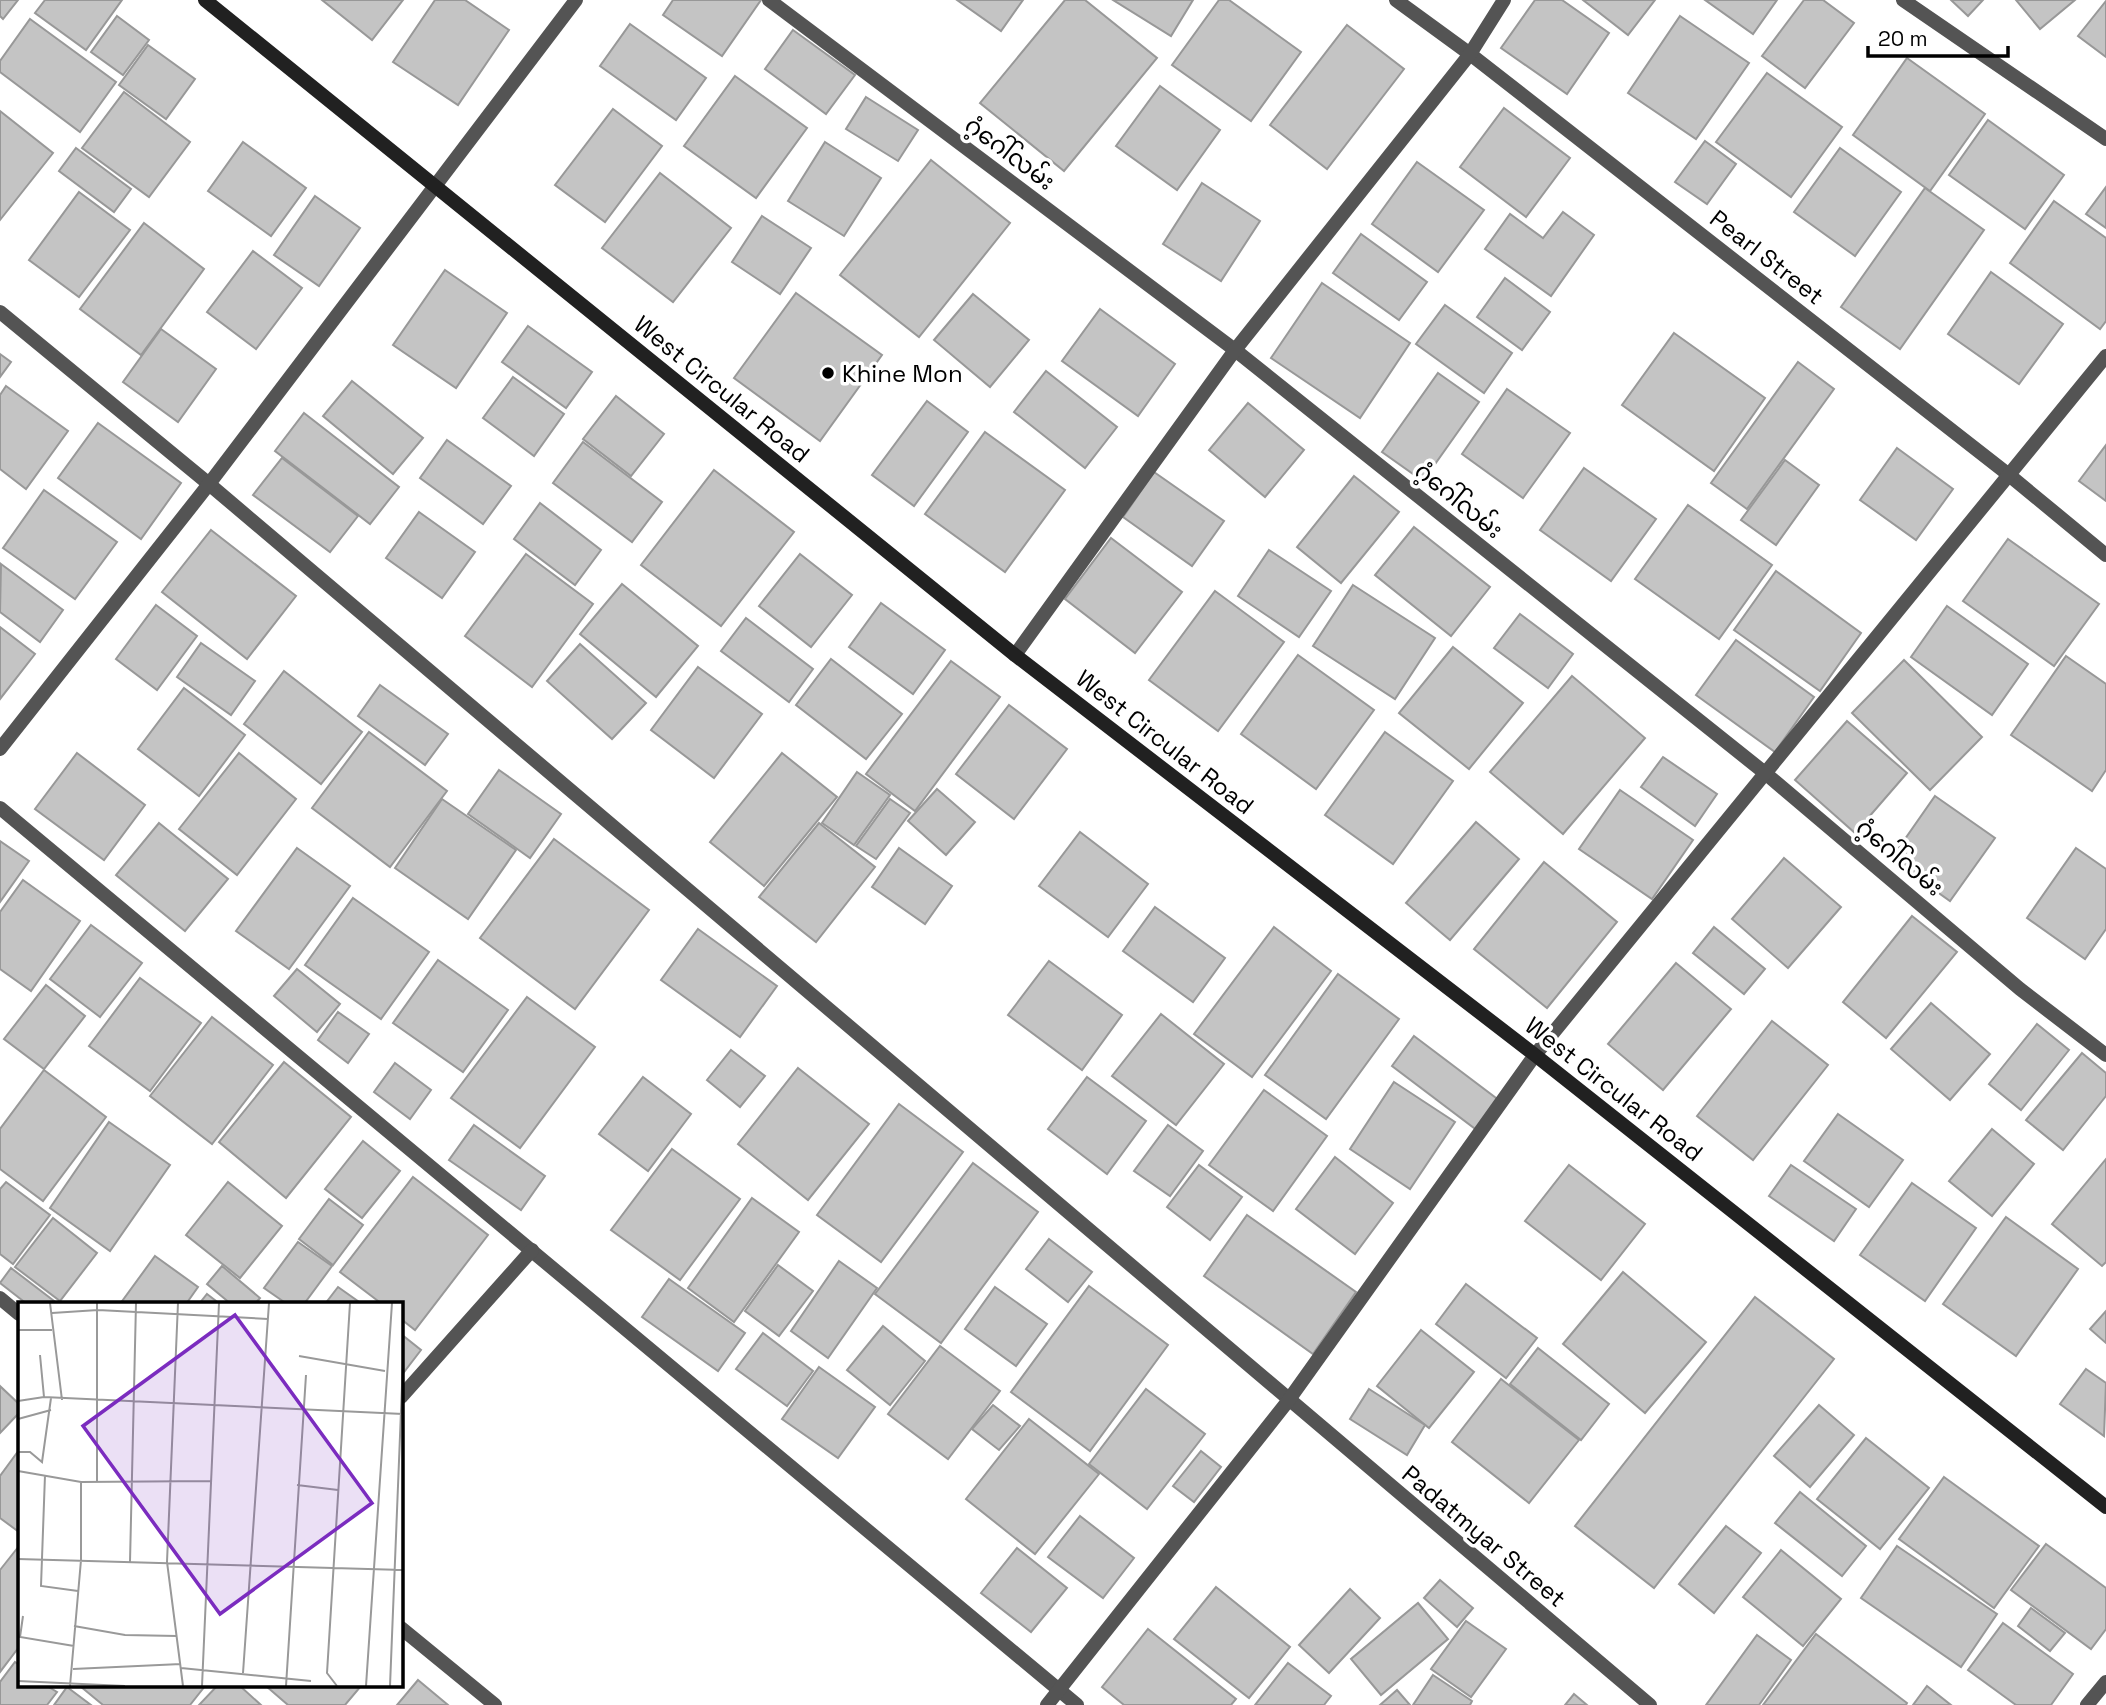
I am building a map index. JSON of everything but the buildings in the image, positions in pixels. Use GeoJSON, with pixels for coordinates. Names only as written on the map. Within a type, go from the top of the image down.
{"type":"FeatureCollection","features":[{"type":"Feature","properties":{"kind":"street","name":"West Circular Road"},"geometry":{"type":"LineString","coordinates":[[205,0],[1015,655],[1535,1055],[2106,1507]]}},
{"type":"Feature","properties":{"kind":"street"},"geometry":{"type":"LineString","coordinates":[[0,749],[209,484],[576,0]]}},
{"type":"Feature","properties":{"kind":"street","name":"ဂံ့ဂေါ်လမ်း"},"geometry":{"type":"LineString","coordinates":[[769,0],[1235,350],[1765,773],[2020,989],[2106,1055]]}},
{"type":"Feature","properties":{"kind":"street","name":"Pearl Street"},"geometry":{"type":"LineString","coordinates":[[1396,0],[1470,54],[2009,475],[2106,555]]}},
{"type":"Feature","properties":{"kind":"street"},"geometry":{"type":"LineString","coordinates":[[1015,655],[1235,350],[1470,54],[1504,0]]}},
{"type":"Feature","properties":{"kind":"street"},"geometry":{"type":"LineString","coordinates":[[1903,0],[2106,139]]}},
{"type":"Feature","properties":{"kind":"street","name":"Padatmyar Street"},"geometry":{"type":"LineString","coordinates":[[0,312],[209,484],[1650,1705]]}},
{"type":"Feature","properties":{"kind":"street"},"geometry":{"type":"LineString","coordinates":[[1047,1705],[1289,1401],[1535,1055],[2106,355]]}},
{"type":"Feature","properties":{"kind":"street"},"geometry":{"type":"LineString","coordinates":[[0,808],[1077,1705]]}},
{"type":"Feature","properties":{"kind":"street"},"geometry":{"type":"LineString","coordinates":[[402,1396],[532,1250]]}},
{"type":"Feature","properties":{"kind":"street"},"geometry":{"type":"LineString","coordinates":[[0,1298],[18,1313]]}},
{"type":"Feature","properties":{"kind":"street"},"geometry":{"type":"LineString","coordinates":[[402,1629],[495,1705]]}},
{"type":"Feature","properties":{"kind":"street"},"geometry":{"type":"LineString","coordinates":[[2087,1705],[2106,1682]]}},
{"type":"Feature","properties":{"kind":"place","name":"Khine Mon"},"geometry":{"type":"Point","coordinates":[828,373]}}]}
